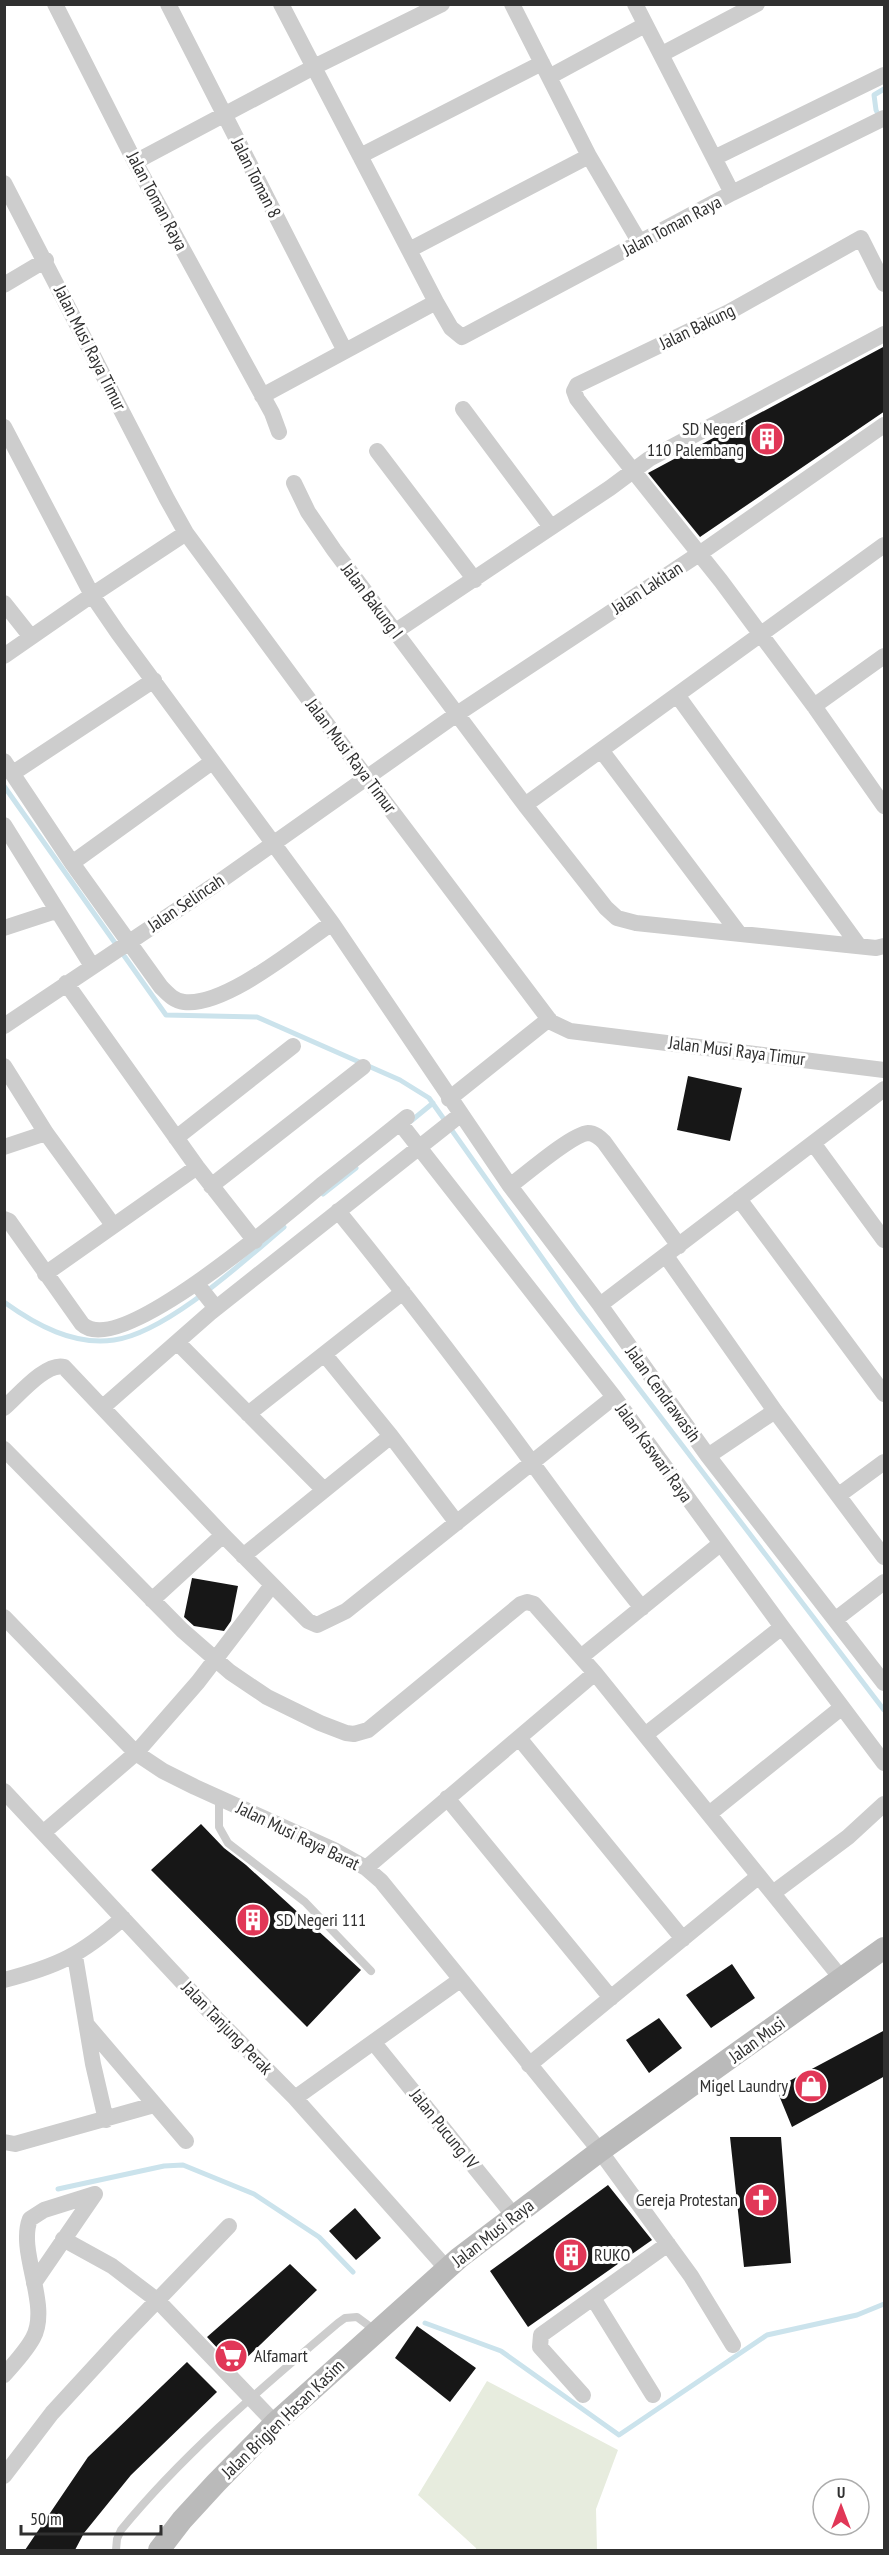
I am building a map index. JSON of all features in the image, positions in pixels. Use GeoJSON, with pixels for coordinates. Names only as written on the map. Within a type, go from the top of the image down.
{"type":"FeatureCollection","features":[{"type":"Feature","properties":{"kind":"street","name":"Jalan Toman Raya"},"geometry":{"type":"LineString","coordinates":[[55,4],[135,162],[262,396],[279,432]]}},
{"type":"Feature","properties":{"kind":"street","name":"Jalan Toman 8"},"geometry":{"type":"LineString","coordinates":[[168,4],[345,351]]}},
{"type":"Feature","properties":{"kind":"street"},"geometry":{"type":"LineString","coordinates":[[262,396],[436,302],[281,4]]}},
{"type":"Feature","properties":{"kind":"street"},"geometry":{"type":"LineString","coordinates":[[135,162],[314,67],[441,4]]}},
{"type":"Feature","properties":{"kind":"street"},"geometry":{"type":"LineString","coordinates":[[512,4],[589,156],[640,243]]}},
{"type":"Feature","properties":{"kind":"street"},"geometry":{"type":"LineString","coordinates":[[635,4],[732,193]]}},
{"type":"Feature","properties":{"kind":"street"},"geometry":{"type":"LineString","coordinates":[[662,54],[757,4]]}},
{"type":"Feature","properties":{"kind":"street"},"geometry":{"type":"LineString","coordinates":[[360,156],[645,25]]}},
{"type":"Feature","properties":{"kind":"street"},"geometry":{"type":"LineString","coordinates":[[714,158],[885,75]]}},
{"type":"Feature","properties":{"kind":"street","name":"Jalan Toman Raya"},"geometry":{"type":"LineString","coordinates":[[436,302],[451,328],[462,337],[732,193],[879,121]]}},
{"type":"Feature","properties":{"kind":"street"},"geometry":{"type":"LineString","coordinates":[[408,250],[589,156]]}},
{"type":"Feature","properties":{"kind":"street","name":"Jalan Musi Raya Timur"},"geometry":{"type":"LineString","coordinates":[[4,183],[46,260],[166,499],[186,533],[366,777],[549,1019],[556,1026],[570,1031],[885,1070]]}},
{"type":"Feature","properties":{"kind":"street","name":"Jalan Bakung"},"geometry":{"type":"LineString","coordinates":[[632,470],[577,399],[574,391],[577,385],[729,312],[861,238],[885,284]]}},
{"type":"Feature","properties":{"kind":"street"},"geometry":{"type":"LineString","coordinates":[[4,285],[46,260]]}},
{"type":"Feature","properties":{"kind":"street"},"geometry":{"type":"LineString","coordinates":[[396,631],[475,580],[654,456],[885,334]]}},
{"type":"Feature","properties":{"kind":"street"},"geometry":{"type":"LineString","coordinates":[[463,409],[551,527]]}},
{"type":"Feature","properties":{"kind":"street"},"geometry":{"type":"LineString","coordinates":[[632,470],[699,554],[885,426]]}},
{"type":"Feature","properties":{"kind":"street","name":"Jalan Cendrawasih"},"geometry":{"type":"LineString","coordinates":[[4,427],[92,594],[212,762],[274,842],[408,1034],[449,1099],[450,1122],[510,1186],[600,1305],[708,1456],[885,1683]]}},
{"type":"Feature","properties":{"kind":"street"},"geometry":{"type":"LineString","coordinates":[[377,451],[475,580]]}},
{"type":"Feature","properties":{"kind":"street","name":"Jalan Bakung I"},"geometry":{"type":"LineString","coordinates":[[294,483],[308,512],[334,550],[525,805],[606,908],[617,918],[876,948],[885,946]]}},
{"type":"Feature","properties":{"kind":"street"},"geometry":{"type":"LineString","coordinates":[[4,656],[92,594],[186,533]]}},
{"type":"Feature","properties":{"kind":"street"},"geometry":{"type":"LineString","coordinates":[[525,805],[885,544]]}},
{"type":"Feature","properties":{"kind":"street","name":"Jalan Lakitan"},"geometry":{"type":"LineString","coordinates":[[366,777],[699,554],[814,706],[885,806]]}},
{"type":"Feature","properties":{"kind":"street"},"geometry":{"type":"LineString","coordinates":[[4,603],[31,637]]}},
{"type":"Feature","properties":{"kind":"street"},"geometry":{"type":"LineString","coordinates":[[814,706],[885,656]]}},
{"type":"Feature","properties":{"kind":"street"},"geometry":{"type":"LineString","coordinates":[[154,680],[9,767],[125,944],[171,997],[182,1002],[193,1002],[219,996],[236,987],[332,923]]}},
{"type":"Feature","properties":{"kind":"street"},"geometry":{"type":"LineString","coordinates":[[677,695],[859,946]]}},
{"type":"Feature","properties":{"kind":"street"},"geometry":{"type":"LineString","coordinates":[[601,750],[738,932]]}},
{"type":"Feature","properties":{"kind":"street"},"geometry":{"type":"LineString","coordinates":[[72,863],[212,762]]}},
{"type":"Feature","properties":{"kind":"street","name":"Jalan Selincah"},"geometry":{"type":"LineString","coordinates":[[4,1026],[366,777]]}},
{"type":"Feature","properties":{"kind":"street"},"geometry":{"type":"LineString","coordinates":[[6,830],[56,911],[97,963]]}},
{"type":"Feature","properties":{"kind":"street"},"geometry":{"type":"LineString","coordinates":[[4,928],[56,911]]}},
{"type":"Feature","properties":{"kind":"street"},"geometry":{"type":"LineString","coordinates":[[66,983],[197,1167],[255,1241]]}},
{"type":"Feature","properties":{"kind":"street"},"geometry":{"type":"LineString","coordinates":[[449,1099],[549,1019]]}},
{"type":"Feature","properties":{"kind":"street"},"geometry":{"type":"LineString","coordinates":[[176,1138],[293,1046]]}},
{"type":"Feature","properties":{"kind":"street"},"geometry":{"type":"LineString","coordinates":[[4,1066],[46,1133],[113,1225]]}},
{"type":"Feature","properties":{"kind":"street"},"geometry":{"type":"LineString","coordinates":[[211,1186],[363,1067]]}},
{"type":"Feature","properties":{"kind":"street"},"geometry":{"type":"LineString","coordinates":[[600,1305],[885,1089]]}},
{"type":"Feature","properties":{"kind":"street"},"geometry":{"type":"LineString","coordinates":[[4,1219],[9,1221],[82,1324],[92,1329],[124,1323],[198,1286],[255,1241],[407,1130],[450,1122]]}},
{"type":"Feature","properties":{"kind":"street"},"geometry":{"type":"LineString","coordinates":[[103,1407],[177,1342],[214,1305],[338,1210],[407,1130]]}},
{"type":"Feature","properties":{"kind":"street","name":"Jalan Kaswari Raya"},"geometry":{"type":"LineString","coordinates":[[407,1130],[614,1397],[841,1708],[885,1763]]}},
{"type":"Feature","properties":{"kind":"street"},"geometry":{"type":"LineString","coordinates":[[4,1147],[46,1133]]}},
{"type":"Feature","properties":{"kind":"street"},"geometry":{"type":"LineString","coordinates":[[510,1186],[568,1142],[585,1133],[592,1133],[604,1142],[775,1411],[885,1557]]}},
{"type":"Feature","properties":{"kind":"street"},"geometry":{"type":"LineString","coordinates":[[813,1143],[885,1240]]}},
{"type":"Feature","properties":{"kind":"street"},"geometry":{"type":"LineString","coordinates":[[45,1274],[197,1167]]}},
{"type":"Feature","properties":{"kind":"street"},"geometry":{"type":"LineString","coordinates":[[739,1199],[885,1394]]}},
{"type":"Feature","properties":{"kind":"street"},"geometry":{"type":"LineString","coordinates":[[338,1210],[403,1292],[593,1548],[642,1608]]}},
{"type":"Feature","properties":{"kind":"street"},"geometry":{"type":"LineString","coordinates":[[198,1286],[214,1305]]}},
{"type":"Feature","properties":{"kind":"street"},"geometry":{"type":"LineString","coordinates":[[248,1414],[403,1292]]}},
{"type":"Feature","properties":{"kind":"street"},"geometry":{"type":"LineString","coordinates":[[177,1342],[324,1490]]}},
{"type":"Feature","properties":{"kind":"street"},"geometry":{"type":"LineString","coordinates":[[325,1355],[391,1436],[457,1523]]}},
{"type":"Feature","properties":{"kind":"street"},"geometry":{"type":"LineString","coordinates":[[4,1407],[45,1371],[56,1365],[68,1370],[243,1556],[308,1621],[317,1625],[346,1611],[614,1397]]}},
{"type":"Feature","properties":{"kind":"street"},"geometry":{"type":"LineString","coordinates":[[708,1456],[775,1411]]}},
{"type":"Feature","properties":{"kind":"street"},"geometry":{"type":"LineString","coordinates":[[243,1556],[391,1436]]}},
{"type":"Feature","properties":{"kind":"street"},"geometry":{"type":"LineString","coordinates":[[4,1449],[214,1660],[267,1696],[320,1724],[346,1733],[354,1734],[368,1730],[524,1603],[532,1603],[595,1673],[841,1978]]}},
{"type":"Feature","properties":{"kind":"street"},"geometry":{"type":"LineString","coordinates":[[838,1495],[885,1462]]}},
{"type":"Feature","properties":{"kind":"street"},"geometry":{"type":"LineString","coordinates":[[152,1600],[223,1535]]}},
{"type":"Feature","properties":{"kind":"street"},"geometry":{"type":"LineString","coordinates":[[581,1657],[720,1544]]}},
{"type":"Feature","properties":{"kind":"street"},"geometry":{"type":"LineString","coordinates":[[836,1619],[885,1582]]}},
{"type":"Feature","properties":{"kind":"street"},"geometry":{"type":"LineString","coordinates":[[45,1832],[136,1753],[174,1710],[272,1585]]}},
{"type":"Feature","properties":{"kind":"street","name":"Jalan Musi Raya Barat"},"geometry":{"type":"LineString","coordinates":[[4,1617],[136,1753],[164,1771],[334,1850],[366,1868],[402,1906],[600,2151],[711,2306],[733,2345]]}},
{"type":"Feature","properties":{"kind":"street"},"geometry":{"type":"LineString","coordinates":[[645,1735],[782,1628]]}},
{"type":"Feature","properties":{"kind":"street"},"geometry":{"type":"LineString","coordinates":[[366,1868],[595,1673]]}},
{"type":"Feature","properties":{"kind":"street"},"geometry":{"type":"LineString","coordinates":[[709,1814],[841,1708]]}},
{"type":"Feature","properties":{"kind":"street"},"geometry":{"type":"LineString","coordinates":[[519,1738],[683,1939]]}},
{"type":"Feature","properties":{"kind":"street","name":"Jalan Tanjung Perak"},"geometry":{"type":"LineString","coordinates":[[4,1791],[45,1832],[212,2014],[295,2098],[447,2269]]}},
{"type":"Feature","properties":{"kind":"street"},"geometry":{"type":"LineString","coordinates":[[447,1798],[611,1998]]}},
{"type":"Feature","properties":{"kind":"street"},"geometry":{"type":"LineString","coordinates":[[773,1893],[848,1837],[885,1804]]}},
{"type":"Feature","properties":{"kind":"street"},"geometry":{"type":"LineString","coordinates":[[529,2065],[759,1876]]}},
{"type":"Feature","properties":{"kind":"street"},"geometry":{"type":"LineString","coordinates":[[4,1980],[63,1962],[75,1956],[123,1918]]}},
{"type":"Feature","properties":{"kind":"street","name":"Jalan Musi"},"geometry":{"type":"LineString","coordinates":[[600,2151],[885,1948]]}},
{"type":"Feature","properties":{"kind":"street"},"geometry":{"type":"LineString","coordinates":[[75,1956],[85,2022],[105,2120]]}},
{"type":"Feature","properties":{"kind":"street"},"geometry":{"type":"LineString","coordinates":[[295,2098],[460,1980]]}},
{"type":"Feature","properties":{"kind":"street"},"geometry":{"type":"LineString","coordinates":[[85,2022],[186,2141]]}},
{"type":"Feature","properties":{"kind":"street","name":"Jalan Pucung IV"},"geometry":{"type":"LineString","coordinates":[[374,2043],[514,2216]]}},
{"type":"Feature","properties":{"kind":"street"},"geometry":{"type":"LineString","coordinates":[[4,2142],[15,2144],[154,2105]]}},
{"type":"Feature","properties":{"kind":"street","name":"Jalan Musi Raya"},"geometry":{"type":"LineString","coordinates":[[383,2325],[447,2269],[600,2151]]}},
{"type":"Feature","properties":{"kind":"street"},"geometry":{"type":"LineString","coordinates":[[4,2375],[33,2339],[37,2328],[27,2233],[30,2219],[44,2210],[95,2194],[34,2283]]}},
{"type":"Feature","properties":{"kind":"street"},"geometry":{"type":"LineString","coordinates":[[4,2476],[52,2413],[229,2226]]}},
{"type":"Feature","properties":{"kind":"street"},"geometry":{"type":"LineString","coordinates":[[63,2240],[112,2266],[158,2301],[275,2423]]}},
{"type":"Feature","properties":{"kind":"street"},"geometry":{"type":"LineString","coordinates":[[583,2395],[543,2351],[539,2340],[543,2333],[668,2244]]}},
{"type":"Feature","properties":{"kind":"street"},"geometry":{"type":"LineString","coordinates":[[593,2298],[653,2395]]}},
{"type":"Feature","properties":{"kind":"street","name":"Jalan Brigjen Hasan Kasim"},"geometry":{"type":"LineString","coordinates":[[159,2550],[182,2520],[275,2423],[383,2325]]}},
{"type":"Feature","properties":{"kind":"lane"},"geometry":{"type":"LineString","coordinates":[[219,1798],[219,1827],[228,1843],[305,1902],[371,1971]]}},
{"type":"Feature","properties":{"kind":"lane"},"geometry":{"type":"LineString","coordinates":[[116,2550],[117,2539],[130,2519],[188,2457],[250,2398],[345,2318],[357,2317],[383,2325]]}},
{"type":"Feature","properties":{"kind":"shaded area"},"geometry":{"type":"Polygon","coordinates":[[[487,2381],[618,2450],[596,2509],[597,2550],[476,2550],[418,2495],[487,2381]]]}},
{"type":"Feature","properties":{"kind":"building","name":"SD Negeri 110 Palembang"},"geometry":{"type":"Polygon","coordinates":[[[885,346],[885,411],[700,537],[648,473],[885,346]]]}},
{"type":"Feature","properties":{"kind":"building"},"geometry":{"type":"Polygon","coordinates":[[[688,1076],[742,1088],[730,1141],[677,1130],[688,1076]]]}},
{"type":"Feature","properties":{"kind":"building"},"geometry":{"type":"Polygon","coordinates":[[[192,1578],[238,1586],[231,1621],[224,1631],[194,1626],[184,1617],[192,1578]]]}},
{"type":"Feature","properties":{"kind":"building","name":"SD Negeri 111"},"geometry":{"type":"Polygon","coordinates":[[[201,1824],[224,1848],[246,1865],[361,1970],[307,2027],[151,1870],[201,1824]]]}},
{"type":"Feature","properties":{"kind":"building"},"geometry":{"type":"Polygon","coordinates":[[[732,1964],[755,1998],[711,2028],[686,1995],[732,1964]]]}},
{"type":"Feature","properties":{"kind":"building"},"geometry":{"type":"Polygon","coordinates":[[[659,2018],[682,2048],[649,2073],[626,2040],[659,2018]]]}},
{"type":"Feature","properties":{"kind":"building"},"geometry":{"type":"Polygon","coordinates":[[[885,2030],[885,2076],[792,2127],[776,2088],[885,2030]]]}},
{"type":"Feature","properties":{"kind":"building","name":"Gereja Protestan"},"geometry":{"type":"Polygon","coordinates":[[[730,2137],[781,2137],[791,2263],[744,2267],[730,2137]]]}},
{"type":"Feature","properties":{"kind":"building","name":"RUKO"},"geometry":{"type":"Polygon","coordinates":[[[608,2185],[652,2240],[528,2327],[490,2271],[608,2185]]]}},
{"type":"Feature","properties":{"kind":"building"},"geometry":{"type":"Polygon","coordinates":[[[355,2208],[381,2238],[356,2260],[329,2231],[355,2208]]]}},
{"type":"Feature","properties":{"kind":"building"},"geometry":{"type":"Polygon","coordinates":[[[290,2264],[317,2290],[236,2368],[207,2337],[290,2264]]]}},
{"type":"Feature","properties":{"kind":"building"},"geometry":{"type":"Polygon","coordinates":[[[417,2326],[476,2368],[450,2402],[395,2358],[417,2326]]]}},
{"type":"Feature","properties":{"kind":"building"},"geometry":{"type":"Polygon","coordinates":[[[187,2362],[217,2392],[131,2475],[84,2533],[75,2550],[25,2550],[88,2457],[187,2362]]]}},
{"type":"Feature","properties":{"kind":"waterway"},"geometry":{"type":"LineString","coordinates":[[879,116],[874,95],[884,89]]}},
{"type":"Feature","properties":{"kind":"waterway"},"geometry":{"type":"LineString","coordinates":[[4,786],[166,1015],[257,1017],[400,1080],[429,1098],[579,1310],[884,1710]]}},
{"type":"Feature","properties":{"kind":"waterway"},"geometry":{"type":"LineString","coordinates":[[411,1121],[433,1103]]}},
{"type":"Feature","properties":{"kind":"waterway"},"geometry":{"type":"LineString","coordinates":[[323,1194],[356,1168]]}},
{"type":"Feature","properties":{"kind":"waterway"},"geometry":{"type":"LineString","coordinates":[[4,1302],[42,1326],[70,1337],[99,1341],[135,1335],[204,1294],[284,1227]]}},
{"type":"Feature","properties":{"kind":"waterway"},"geometry":{"type":"LineString","coordinates":[[58,2189],[164,2166],[183,2165],[254,2194],[319,2237],[353,2272]]}},
{"type":"Feature","properties":{"kind":"waterway"},"geometry":{"type":"LineString","coordinates":[[425,2323],[501,2351],[619,2435],[767,2335],[857,2315],[884,2304]]}},
{"type":"Feature","properties":{"kind":"place","name":"SD Negeri 110 Palembang"},"geometry":{"type":"Point","coordinates":[767,439]}},
{"type":"Feature","properties":{"kind":"place","name":"SD Negeri 111"},"geometry":{"type":"Point","coordinates":[253,1920]}},
{"type":"Feature","properties":{"kind":"place","name":"Migel Laundry"},"geometry":{"type":"Point","coordinates":[811,2086]}},
{"type":"Feature","properties":{"kind":"place","name":"Gereja Protestan"},"geometry":{"type":"Point","coordinates":[761,2200]}},
{"type":"Feature","properties":{"kind":"place","name":"RUKO"},"geometry":{"type":"Point","coordinates":[571,2255]}},
{"type":"Feature","properties":{"kind":"place","name":"Alfamart"},"geometry":{"type":"Point","coordinates":[231,2356]}}]}
